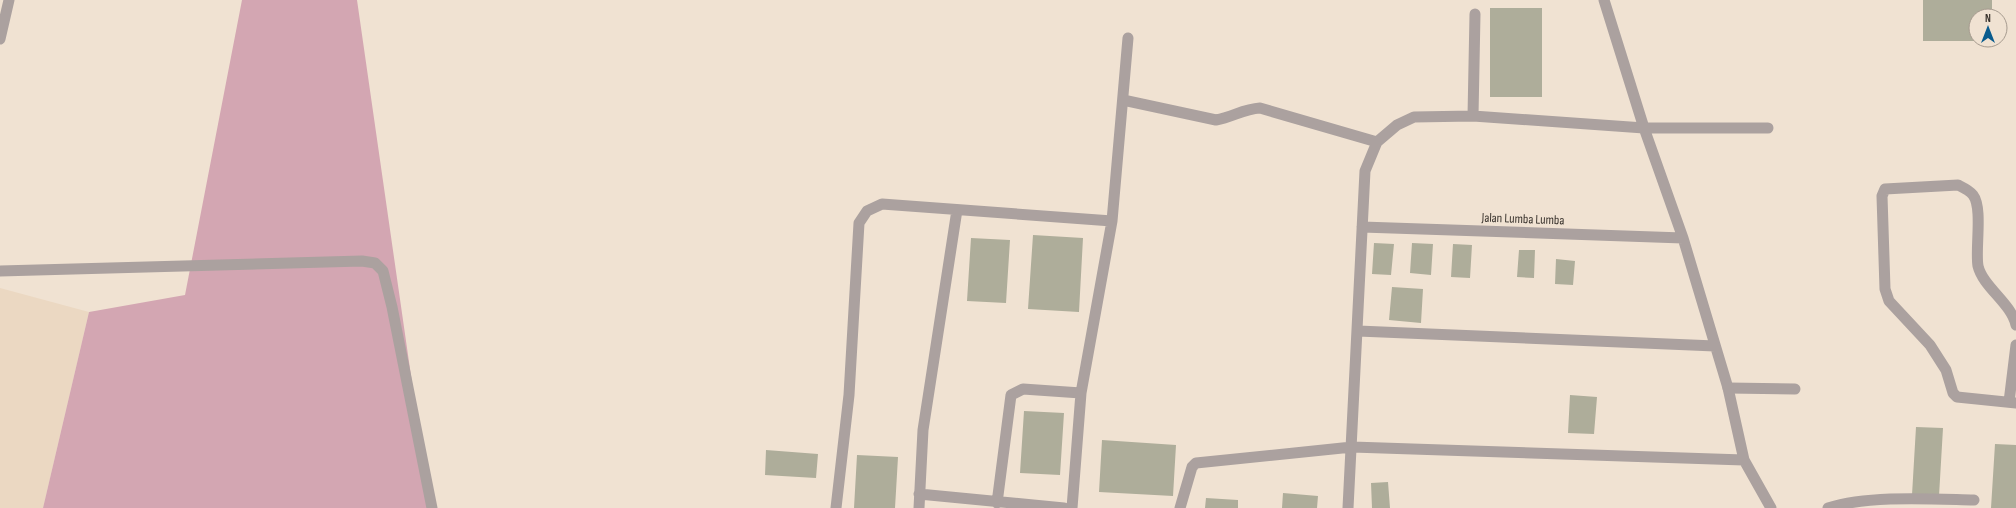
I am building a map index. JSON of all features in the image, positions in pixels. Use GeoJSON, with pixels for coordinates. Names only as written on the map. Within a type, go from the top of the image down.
{"type":"FeatureCollection","features":[{"type":"Feature","properties":{"kind":"street"},"geometry":{"type":"LineString","coordinates":[[0,39],[9,0]]}},
{"type":"Feature","properties":{"kind":"street"},"geometry":{"type":"LineString","coordinates":[[1604,0],[1644,128],[1683,238],[1728,388],[1744,460],[1771,508]]}},
{"type":"Feature","properties":{"kind":"street"},"geometry":{"type":"LineString","coordinates":[[1473,116],[1475,14]]}},
{"type":"Feature","properties":{"kind":"street"},"geometry":{"type":"LineString","coordinates":[[1072,508],[1081,393],[1112,221],[1128,38]]}},
{"type":"Feature","properties":{"kind":"street"},"geometry":{"type":"LineString","coordinates":[[1123,100],[1216,120],[1229,118],[1245,109],[1260,108],[1377,142]]}},
{"type":"Feature","properties":{"kind":"street"},"geometry":{"type":"LineString","coordinates":[[1348,508],[1365,171],[1377,142],[1397,125],[1414,117],[1473,116],[1644,128],[1768,128]]}},
{"type":"Feature","properties":{"kind":"street"},"geometry":{"type":"LineString","coordinates":[[2016,325],[2014,317],[1978,266],[1978,215],[1974,196],[1967,189],[1958,185],[1886,190],[1882,196],[1884,278],[1889,301],[1930,345],[1946,370],[1953,393],[1957,397],[2012,402],[2016,345]]}},
{"type":"Feature","properties":{"kind":"street"},"geometry":{"type":"LineString","coordinates":[[836,508],[849,395],[859,223],[867,211],[882,204],[1112,221]]}},
{"type":"Feature","properties":{"kind":"street"},"geometry":{"type":"LineString","coordinates":[[919,508],[923,430],[957,210]]}},
{"type":"Feature","properties":{"kind":"street","name":"Jalan Lumba Lumba"},"geometry":{"type":"LineString","coordinates":[[1362,226],[1683,238]]}},
{"type":"Feature","properties":{"kind":"street"},"geometry":{"type":"LineString","coordinates":[[0,271],[362,261],[375,263],[383,271],[392,307],[432,508]]}},
{"type":"Feature","properties":{"kind":"street"},"geometry":{"type":"LineString","coordinates":[[1358,331],[1715,346]]}},
{"type":"Feature","properties":{"kind":"street"},"geometry":{"type":"LineString","coordinates":[[1728,388],[1795,389]]}},
{"type":"Feature","properties":{"kind":"street"},"geometry":{"type":"LineString","coordinates":[[997,503],[1011,395],[1023,389],[1081,393]]}},
{"type":"Feature","properties":{"kind":"street"},"geometry":{"type":"LineString","coordinates":[[1180,508],[1192,467],[1196,463],[1352,447],[1744,460]]}},
{"type":"Feature","properties":{"kind":"street"},"geometry":{"type":"LineString","coordinates":[[920,494],[997,503],[1064,508]]}},
{"type":"Feature","properties":{"kind":"street"},"geometry":{"type":"LineString","coordinates":[[1828,508],[1867,502],[1919,498],[1974,500]]}},
{"type":"Feature","properties":{"kind":"shaded area"},"geometry":{"type":"Polygon","coordinates":[[[242,0],[357,0],[430,508],[43,508],[89,312],[185,295],[242,0]]]}},
{"type":"Feature","properties":{"kind":"shaded area"},"geometry":{"type":"Polygon","coordinates":[[[0,288],[89,312],[43,508],[0,508],[0,288]]]}},
{"type":"Feature","properties":{"kind":"building"},"geometry":{"type":"Polygon","coordinates":[[[1923,0],[1992,0],[1992,8],[1968,8],[1968,41],[1923,41],[1923,0]]]}},
{"type":"Feature","properties":{"kind":"building"},"geometry":{"type":"Polygon","coordinates":[[[1490,8],[1542,8],[1542,97],[1490,97],[1490,8]]]}},
{"type":"Feature","properties":{"kind":"building"},"geometry":{"type":"Polygon","coordinates":[[[1033,235],[1083,238],[1079,312],[1028,309],[1033,235]]]}},
{"type":"Feature","properties":{"kind":"building"},"geometry":{"type":"Polygon","coordinates":[[[971,238],[1010,240],[1006,303],[967,301],[971,238]]]}},
{"type":"Feature","properties":{"kind":"building"},"geometry":{"type":"Polygon","coordinates":[[[1374,243],[1394,244],[1391,275],[1372,274],[1374,243]]]}},
{"type":"Feature","properties":{"kind":"building"},"geometry":{"type":"Polygon","coordinates":[[[1412,243],[1433,244],[1431,275],[1410,273],[1412,243]]]}},
{"type":"Feature","properties":{"kind":"building"},"geometry":{"type":"Polygon","coordinates":[[[1453,244],[1472,245],[1470,278],[1451,277],[1453,244]]]}},
{"type":"Feature","properties":{"kind":"building"},"geometry":{"type":"Polygon","coordinates":[[[1519,250],[1535,250],[1534,278],[1517,277],[1519,250]]]}},
{"type":"Feature","properties":{"kind":"building"},"geometry":{"type":"Polygon","coordinates":[[[1556,259],[1575,261],[1573,285],[1555,284],[1556,259]]]}},
{"type":"Feature","properties":{"kind":"building"},"geometry":{"type":"Polygon","coordinates":[[[1392,287],[1423,289],[1421,323],[1389,320],[1392,287]]]}},
{"type":"Feature","properties":{"kind":"building"},"geometry":{"type":"Polygon","coordinates":[[[1570,395],[1597,397],[1594,434],[1568,433],[1570,395]]]}},
{"type":"Feature","properties":{"kind":"building"},"geometry":{"type":"Polygon","coordinates":[[[1024,411],[1064,413],[1060,475],[1020,473],[1024,411]]]}},
{"type":"Feature","properties":{"kind":"building"},"geometry":{"type":"Polygon","coordinates":[[[1916,427],[1943,428],[1939,496],[1912,495],[1916,427]]]}},
{"type":"Feature","properties":{"kind":"building"},"geometry":{"type":"Polygon","coordinates":[[[1102,440],[1176,445],[1173,496],[1099,492],[1102,440]]]}},
{"type":"Feature","properties":{"kind":"building"},"geometry":{"type":"Polygon","coordinates":[[[1995,444],[2016,445],[2016,508],[1991,508],[1995,444]]]}},
{"type":"Feature","properties":{"kind":"building"},"geometry":{"type":"Polygon","coordinates":[[[766,450],[818,454],[816,478],[765,475],[766,450]]]}},
{"type":"Feature","properties":{"kind":"building"},"geometry":{"type":"Polygon","coordinates":[[[857,455],[898,457],[895,508],[854,508],[857,455]]]}},
{"type":"Feature","properties":{"kind":"building"},"geometry":{"type":"Polygon","coordinates":[[[1388,482],[1390,508],[1372,508],[1371,483],[1388,482]]]}},
{"type":"Feature","properties":{"kind":"building"},"geometry":{"type":"Polygon","coordinates":[[[1283,493],[1318,496],[1317,508],[1282,508],[1283,493]]]}},
{"type":"Feature","properties":{"kind":"building"},"geometry":{"type":"Polygon","coordinates":[[[1206,498],[1238,500],[1238,508],[1205,508],[1206,498]]]}}]}
